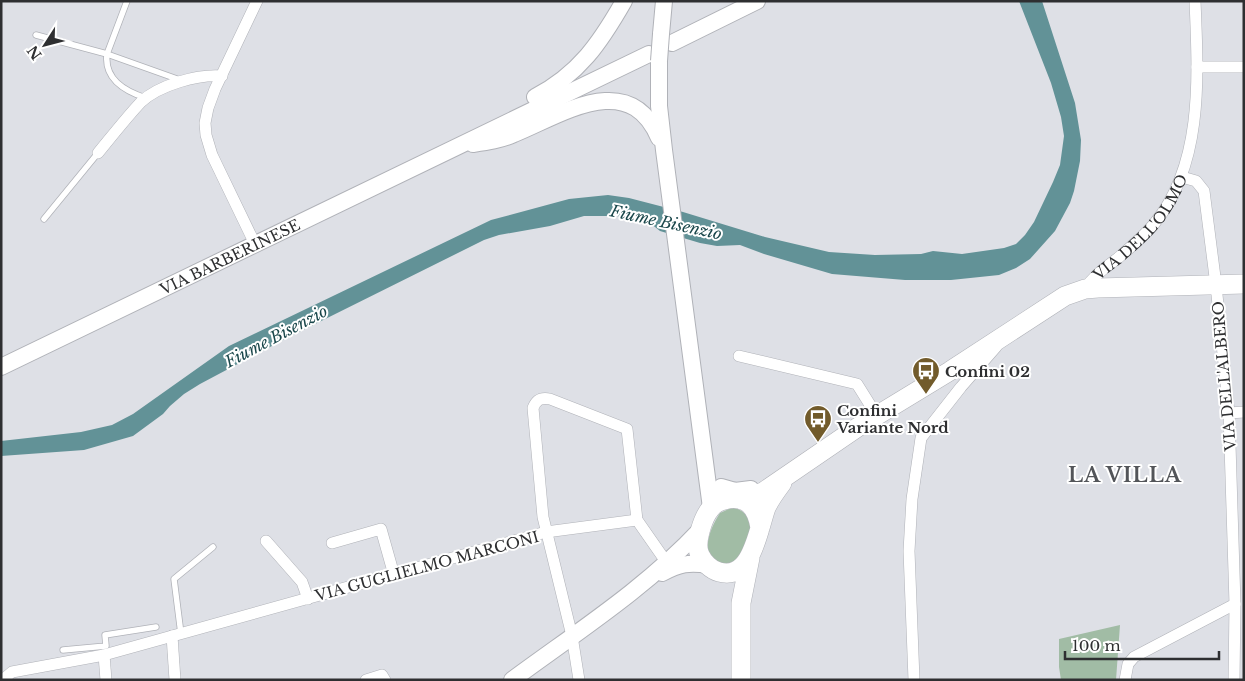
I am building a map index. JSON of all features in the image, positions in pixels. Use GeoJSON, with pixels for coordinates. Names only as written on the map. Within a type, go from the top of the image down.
{"type":"FeatureCollection","features":[{"type":"Feature","properties":{"kind":"main road"},"geometry":{"type":"LineString","coordinates":[[458,145],[486,122],[546,92],[571,74],[596,47],[624,1]]}},
{"type":"Feature","properties":{"kind":"main road"},"geometry":{"type":"LineString","coordinates":[[664,1],[666,39]]}},
{"type":"Feature","properties":{"kind":"main road"},"geometry":{"type":"LineString","coordinates":[[458,145],[654,58],[666,39],[757,1]]}},
{"type":"Feature","properties":{"kind":"main road"},"geometry":{"type":"LineString","coordinates":[[654,58],[664,156],[711,508]]}},
{"type":"Feature","properties":{"kind":"main road"},"geometry":{"type":"LineString","coordinates":[[458,145],[502,138],[580,105],[610,101],[632,106],[644,115],[653,126],[664,156]]}},
{"type":"Feature","properties":{"kind":"main road","name":"VIA BARBERINESE"},"geometry":{"type":"LineString","coordinates":[[1,367],[458,145]]}},
{"type":"Feature","properties":{"kind":"main road"},"geometry":{"type":"LineString","coordinates":[[1085,289],[1124,286],[1244,284]]}},
{"type":"Feature","properties":{"kind":"main road","name":"VIA DELL'OLMO"},"geometry":{"type":"LineString","coordinates":[[784,478],[877,416],[955,379],[1008,333],[1059,300],[1085,289]]}},
{"type":"Feature","properties":{"kind":"main road"},"geometry":{"type":"LineString","coordinates":[[703,457],[712,476],[721,487],[749,504],[756,512],[760,528]]}},
{"type":"Feature","properties":{"kind":"main road"},"geometry":{"type":"LineString","coordinates":[[684,548],[701,503],[703,457]]}},
{"type":"Feature","properties":{"kind":"main road"},"geometry":{"type":"LineString","coordinates":[[721,487],[735,491],[748,490],[784,478]]}},
{"type":"Feature","properties":{"kind":"main road"},"geometry":{"type":"LineString","coordinates":[[741,603],[732,582],[703,560],[698,550],[701,529],[711,508],[720,501],[739,499],[763,492],[784,478]]}},
{"type":"Feature","properties":{"kind":"main road"},"geometry":{"type":"LineString","coordinates":[[741,680],[741,603],[750,558],[770,500],[784,478]]}},
{"type":"Feature","properties":{"kind":"main road"},"geometry":{"type":"LineString","coordinates":[[512,680],[642,584],[684,548],[701,529]]}},
{"type":"Feature","properties":{"kind":"main road"},"geometry":{"type":"LineString","coordinates":[[642,584],[677,565],[687,563],[727,573],[737,570],[750,558]]}},
{"type":"Feature","properties":{"kind":"street"},"geometry":{"type":"LineString","coordinates":[[255,244],[212,155],[206,135],[205,118],[222,76],[258,1]]}},
{"type":"Feature","properties":{"kind":"street","name":"VIA DELL'OLMO"},"geometry":{"type":"LineString","coordinates":[[1085,289],[1090,280],[1100,270],[1129,248],[1154,224],[1165,209],[1182,177],[1192,129],[1197,67],[1195,1]]}},
{"type":"Feature","properties":{"kind":"street"},"geometry":{"type":"LineString","coordinates":[[1197,67],[1244,67]]}},
{"type":"Feature","properties":{"kind":"street"},"geometry":{"type":"LineString","coordinates":[[98,153],[146,98],[152,94],[184,81],[207,75],[222,76]]}},
{"type":"Feature","properties":{"kind":"street","name":"VIA DELL'ALBERO"},"geometry":{"type":"LineString","coordinates":[[1182,177],[1196,181],[1204,191],[1230,413],[1235,604],[1234,680]]}},
{"type":"Feature","properties":{"kind":"street"},"geometry":{"type":"LineString","coordinates":[[739,356],[857,384],[877,416]]}},
{"type":"Feature","properties":{"kind":"street"},"geometry":{"type":"LineString","coordinates":[[914,680],[909,551],[912,499],[921,438],[955,379]]}},
{"type":"Feature","properties":{"kind":"street"},"geometry":{"type":"LineString","coordinates":[[579,680],[572,636],[543,518],[533,408],[541,398],[550,399],[627,429],[637,520],[666,563]]}},
{"type":"Feature","properties":{"kind":"street"},"geometry":{"type":"LineString","coordinates":[[1230,413],[1244,412]]}},
{"type":"Feature","properties":{"kind":"street","name":"VIA GUGLIELMO MARCONI"},"geometry":{"type":"LineString","coordinates":[[6,680],[6,677],[12,672],[104,655],[546,532],[637,520]]}},
{"type":"Feature","properties":{"kind":"street"},"geometry":{"type":"LineString","coordinates":[[332,543],[381,529],[394,575]]}},
{"type":"Feature","properties":{"kind":"street","name":"VIA GUGLIELMO MARCONI"},"geometry":{"type":"LineString","coordinates":[[266,541],[302,582],[308,599]]}},
{"type":"Feature","properties":{"kind":"street"},"geometry":{"type":"LineString","coordinates":[[1125,680],[1128,664],[1134,657],[1235,604]]}},
{"type":"Feature","properties":{"kind":"street"},"geometry":{"type":"LineString","coordinates":[[176,635],[176,680]]}},
{"type":"Feature","properties":{"kind":"street"},"geometry":{"type":"LineString","coordinates":[[104,655],[106,680]]}},
{"type":"Feature","properties":{"kind":"street"},"geometry":{"type":"LineString","coordinates":[[366,680],[382,675],[386,680]]}},
{"type":"Feature","properties":{"kind":"lane"},"geometry":{"type":"LineString","coordinates":[[127,1],[107,54],[106,62],[115,81],[129,92],[146,98]]}},
{"type":"Feature","properties":{"kind":"lane"},"geometry":{"type":"LineString","coordinates":[[36,35],[107,54],[184,81]]}},
{"type":"Feature","properties":{"kind":"lane"},"geometry":{"type":"LineString","coordinates":[[44,220],[98,153]]}},
{"type":"Feature","properties":{"kind":"lane"},"geometry":{"type":"LineString","coordinates":[[176,635],[174,579],[213,547]]}},
{"type":"Feature","properties":{"kind":"lane"},"geometry":{"type":"LineString","coordinates":[[1235,604],[1244,614]]}},
{"type":"Feature","properties":{"kind":"lane"},"geometry":{"type":"LineString","coordinates":[[63,650],[106,646],[105,635],[156,627]]}},
{"type":"Feature","properties":{"kind":"green space"},"geometry":{"type":"Polygon","coordinates":[[[731,508],[738,509],[744,513],[753,524],[742,557],[733,563],[727,564],[713,559],[708,550],[708,540],[713,525],[720,513],[731,508]]]}},
{"type":"Feature","properties":{"kind":"green space"},"geometry":{"type":"Polygon","coordinates":[[[1120,625],[1116,680],[1061,680],[1059,639],[1120,625]]]}},
{"type":"Feature","properties":{"kind":"water","name":"Fiume Bisenzio"},"geometry":{"type":"Polygon","coordinates":[[[1019,1],[1042,1],[1075,103],[1081,140],[1080,161],[1070,203],[1055,231],[1030,259],[1016,268],[999,275],[951,280],[905,280],[832,274],[740,245],[717,246],[700,243],[660,231],[650,223],[636,218],[584,216],[550,226],[499,235],[484,240],[285,339],[200,384],[184,394],[163,414],[133,436],[84,450],[1,456],[1,441],[81,432],[112,425],[133,414],[229,346],[491,220],[569,199],[608,195],[629,198],[765,237],[829,252],[875,255],[921,254],[933,251],[962,254],[1004,248],[1016,244],[1034,222],[1053,182],[1060,165],[1064,136],[1061,117],[1051,83],[1019,1]]]}},
{"type":"Feature","properties":{"kind":"place","name":"Confini 02"},"geometry":{"type":"Point","coordinates":[926,395]}},
{"type":"Feature","properties":{"kind":"place","name":"Confini Variante Nord"},"geometry":{"type":"Point","coordinates":[818,443]}},
{"type":"Feature","properties":{"kind":"district","name":"LA VILLA"},"geometry":{"type":"Point","coordinates":[1125,475]}}]}
